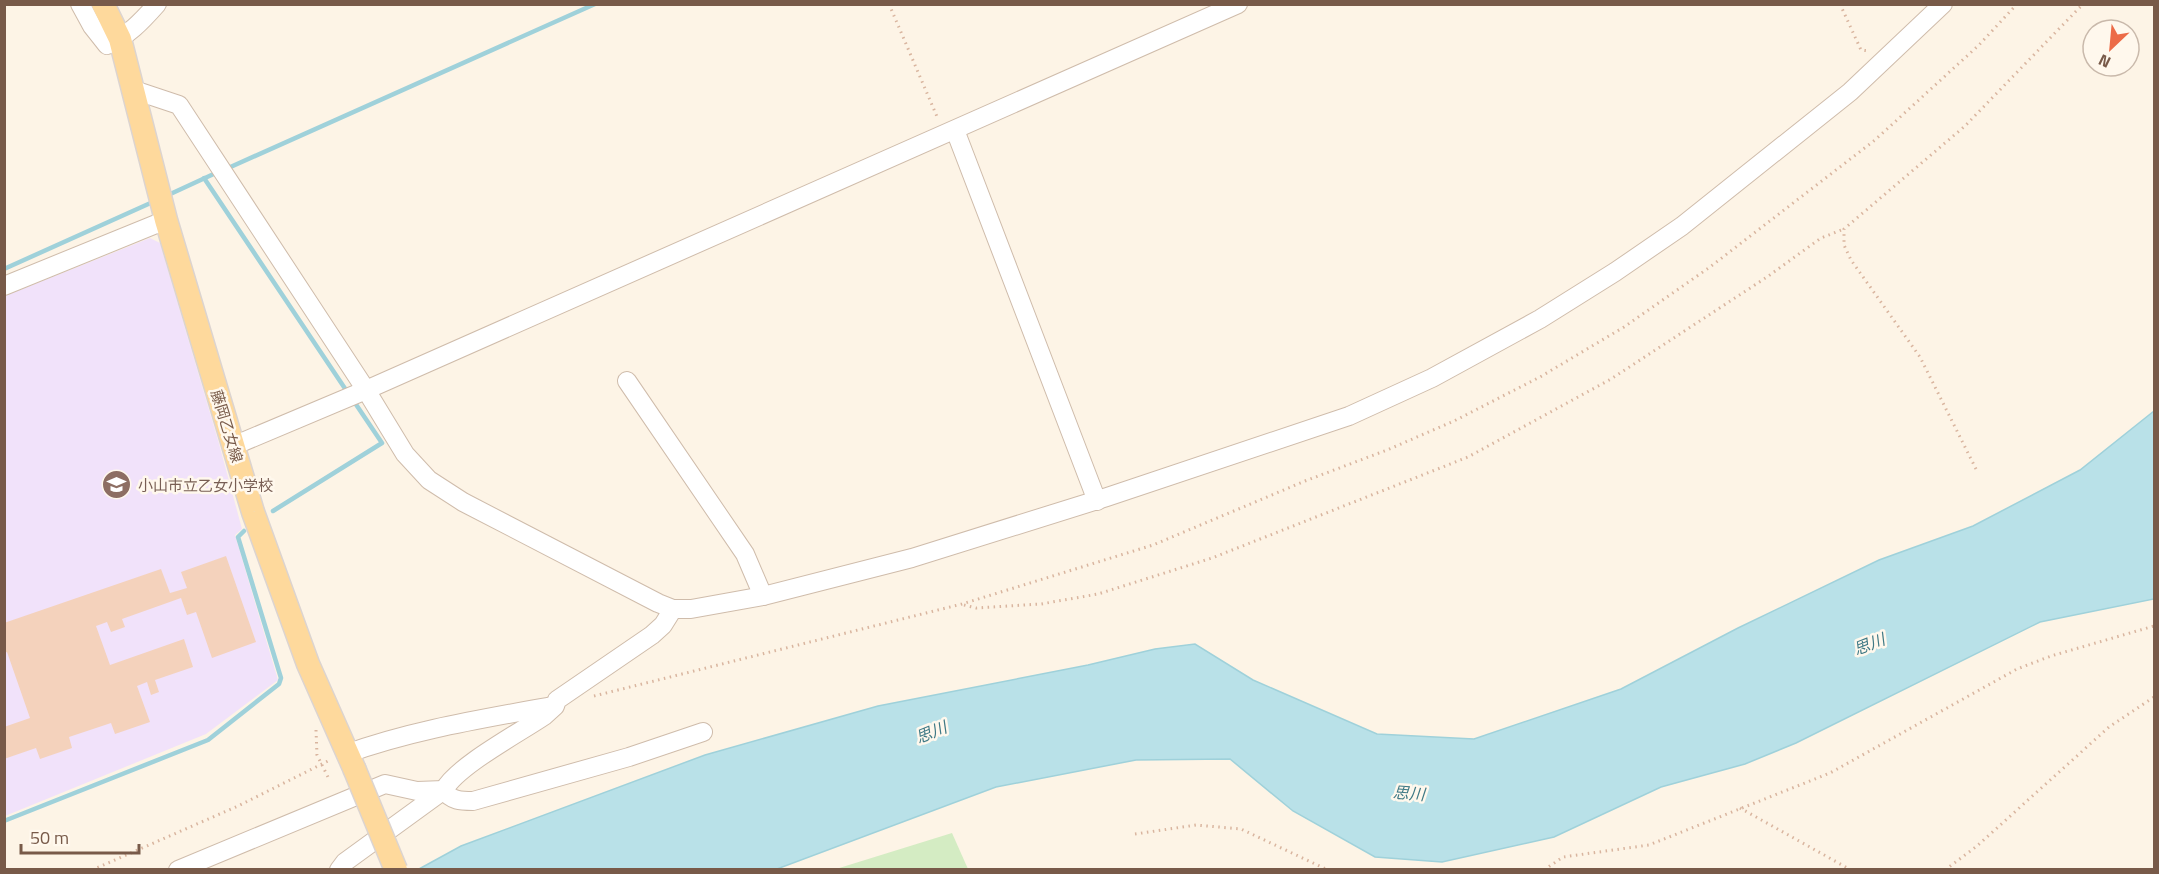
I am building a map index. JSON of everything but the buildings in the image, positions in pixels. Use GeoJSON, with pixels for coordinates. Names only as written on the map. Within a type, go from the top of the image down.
{"type":"FeatureCollection","features":[{"type":"Feature","properties":{"kind":"main road","name":"藤岡乙女線"},"geometry":{"type":"LineString","coordinates":[[103,4],[120,39],[166,220],[253,512],[289,616],[396,870]]}},
{"type":"Feature","properties":{"kind":"street"},"geometry":{"type":"LineString","coordinates":[[80,4],[92,26],[107,45],[138,26],[157,4]]}},
{"type":"Feature","properties":{"kind":"street"},"geometry":{"type":"LineString","coordinates":[[233,446],[366,390],[1238,4]]}},
{"type":"Feature","properties":{"kind":"street"},"geometry":{"type":"LineString","coordinates":[[134,90],[179,105],[366,390],[405,454],[429,480],[463,502],[672,609],[691,609],[763,596],[912,558],[1097,501],[1349,416],[1432,378],[1539,319],[1615,272],[1700,212],[1850,92],[1943,4]]}},
{"type":"Feature","properties":{"kind":"street"},"geometry":{"type":"LineString","coordinates":[[950,132],[1097,501]]}},
{"type":"Feature","properties":{"kind":"street"},"geometry":{"type":"LineString","coordinates":[[4,286],[166,220]]}},
{"type":"Feature","properties":{"kind":"street"},"geometry":{"type":"LineString","coordinates":[[627,381],[745,554],[763,596]]}},
{"type":"Feature","properties":{"kind":"street"},"geometry":{"type":"LineString","coordinates":[[339,870],[345,862],[444,790],[449,782],[465,768],[544,716],[555,706],[557,700],[658,630],[672,609]]}},
{"type":"Feature","properties":{"kind":"street"},"geometry":{"type":"LineString","coordinates":[[350,761],[380,741],[555,706]]}},
{"type":"Feature","properties":{"kind":"street"},"geometry":{"type":"LineString","coordinates":[[444,790],[448,797],[461,801],[473,801],[629,758],[703,732]]}},
{"type":"Feature","properties":{"kind":"street"},"geometry":{"type":"LineString","coordinates":[[178,870],[385,784],[417,791],[444,790]]}},
{"type":"Feature","properties":{"kind":"path"},"geometry":{"type":"LineString","coordinates":[[889,4],[950,132]]}},
{"type":"Feature","properties":{"kind":"path"},"geometry":{"type":"LineString","coordinates":[[1840,4],[1861,50],[1898,47]]}},
{"type":"Feature","properties":{"kind":"path"},"geometry":{"type":"LineString","coordinates":[[962,604],[976,608],[1041,604],[1098,594],[1212,558],[1468,457],[1611,379],[1767,277],[1821,238],[1844,229],[1965,126],[2083,4]]}},
{"type":"Feature","properties":{"kind":"path"},"geometry":{"type":"LineString","coordinates":[[1844,229],[1844,245],[1851,260],[1920,357],[1976,469]]}},
{"type":"Feature","properties":{"kind":"path"},"geometry":{"type":"LineString","coordinates":[[1544,870],[1563,856],[1649,845],[1830,773],[2017,669],[2051,656],[2154,626]]}},
{"type":"Feature","properties":{"kind":"path"},"geometry":{"type":"LineString","coordinates":[[1945,870],[1977,846],[2109,727],[2154,697]]}},
{"type":"Feature","properties":{"kind":"path"},"geometry":{"type":"LineString","coordinates":[[92,870],[238,806],[320,763]]}},
{"type":"Feature","properties":{"kind":"path"},"geometry":{"type":"LineString","coordinates":[[1740,808],[1851,870]]}},
{"type":"Feature","properties":{"kind":"path"},"geometry":{"type":"LineString","coordinates":[[1135,834],[1196,825],[1241,829],[1328,870]]}},
{"type":"Feature","properties":{"kind":"shaded area","name":"小山市立乙女小学校"},"geometry":{"type":"Polygon","coordinates":[[[150,238],[160,243],[218,440],[242,529],[235,535],[278,680],[206,734],[5,816],[5,296],[150,238]]]}},
{"type":"Feature","properties":{"kind":"green space"},"geometry":{"type":"Polygon","coordinates":[[[952,833],[968,869],[836,869],[952,833]]]}},
{"type":"Feature","properties":{"kind":"water","name":"思川"},"geometry":{"type":"Polygon","coordinates":[[[2154,411],[2154,599],[2040,622],[1796,743],[1745,764],[1661,787],[1554,837],[1442,862],[1375,857],[1293,811],[1230,759],[1136,760],[996,787],[777,869],[419,869],[461,846],[705,755],[878,706],[1088,665],[1155,649],[1195,644],[1253,680],[1377,734],[1474,739],[1621,689],[1738,628],[1879,560],[1973,526],[2080,470],[2154,411]]]}},
{"type":"Feature","properties":{"kind":"waterway"},"geometry":{"type":"LineString","coordinates":[[226,169],[595,4]]}},
{"type":"Feature","properties":{"kind":"waterway"},"geometry":{"type":"LineString","coordinates":[[166,196],[218,172]]}},
{"type":"Feature","properties":{"kind":"waterway"},"geometry":{"type":"LineString","coordinates":[[204,178],[348,393]]}},
{"type":"Feature","properties":{"kind":"waterway"},"geometry":{"type":"LineString","coordinates":[[4,269],[155,201]]}},
{"type":"Feature","properties":{"kind":"waterway"},"geometry":{"type":"LineString","coordinates":[[273,511],[382,443],[353,400]]}},
{"type":"Feature","properties":{"kind":"waterway"},"geometry":{"type":"LineString","coordinates":[[4,821],[208,740],[279,684],[281,678],[238,537],[244,531]]}},
{"type":"Feature","properties":{"kind":"place","name":"小山市立乙女小学校"},"geometry":{"type":"Point","coordinates":[117,485]}}]}
